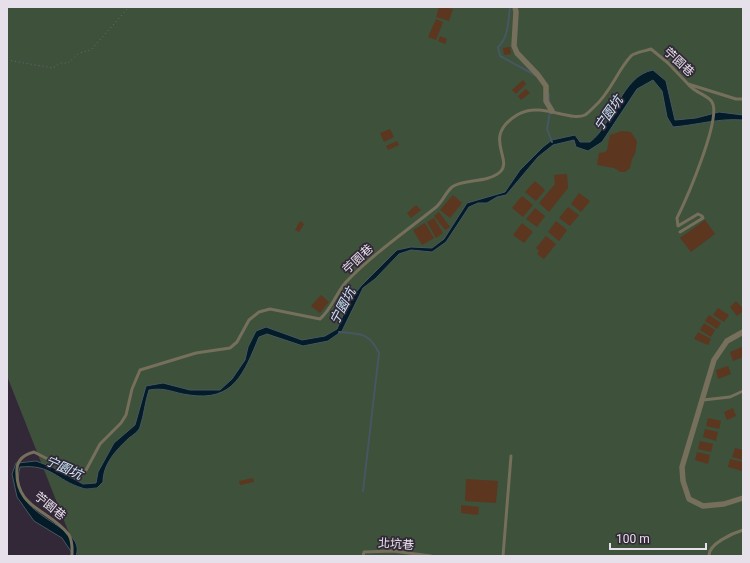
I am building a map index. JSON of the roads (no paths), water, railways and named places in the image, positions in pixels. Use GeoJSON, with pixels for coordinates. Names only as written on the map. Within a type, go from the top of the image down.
{"type":"FeatureCollection","features":[{"type":"Feature","properties":{"kind":"street"},"geometry":{"type":"LineString","coordinates":[[515,7],[514,46],[517,53],[538,74],[546,86],[546,102],[552,111]]}},
{"type":"Feature","properties":{"kind":"street"},"geometry":{"type":"LineString","coordinates":[[743,332],[727,341],[714,360],[703,400],[689,439],[682,467],[683,481],[689,499],[703,506],[724,504],[743,498]]}},
{"type":"Feature","properties":{"kind":"lane","name":"苧園巷"},"geometry":{"type":"LineString","coordinates":[[72,556],[73,542],[59,523],[31,506],[22,492],[17,481],[18,465],[28,453],[34,452],[77,474],[85,472],[100,444],[121,423],[126,415],[132,389],[140,370],[196,353],[230,348],[238,342],[249,320],[259,312],[270,310],[320,319],[326,314],[350,278],[371,258],[436,207],[453,186],[493,177],[500,172],[505,161],[500,151],[499,137],[505,124],[528,111],[552,111],[575,116],[585,115],[604,98],[632,55],[651,49],[668,63],[688,84],[736,99],[743,99]]}},
{"type":"Feature","properties":{"kind":"lane"},"geometry":{"type":"LineString","coordinates":[[680,232],[703,218],[698,214],[678,226],[677,218],[712,130],[715,107],[712,100],[693,90],[688,84]]}},
{"type":"Feature","properties":{"kind":"lane"},"geometry":{"type":"LineString","coordinates":[[703,400],[730,397],[743,391]]}},
{"type":"Feature","properties":{"kind":"lane"},"geometry":{"type":"LineString","coordinates":[[502,556],[511,456]]}},
{"type":"Feature","properties":{"kind":"lane"},"geometry":{"type":"LineString","coordinates":[[709,556],[709,553],[713,547],[728,537],[743,530]]}},
{"type":"Feature","properties":{"kind":"lane","name":"北坑巷"},"geometry":{"type":"LineString","coordinates":[[363,556],[364,552],[431,556]]}},
{"type":"Feature","properties":{"kind":"water"},"geometry":{"type":"Polygon","coordinates":[[[653,70],[666,81],[675,120],[696,118],[719,112],[743,115],[743,120],[716,121],[673,127],[667,117],[662,91],[653,80],[637,89],[602,142],[588,151],[576,147],[574,140],[553,145],[538,157],[506,195],[497,197],[487,203],[478,203],[469,207],[446,242],[432,252],[411,250],[399,254],[375,279],[363,288],[342,331],[328,341],[303,346],[267,334],[259,337],[248,362],[235,382],[227,389],[217,394],[204,396],[189,395],[165,390],[149,390],[143,418],[139,428],[119,447],[111,458],[105,469],[103,482],[97,488],[84,489],[73,485],[47,470],[31,467],[20,467],[19,485],[25,499],[35,510],[60,527],[70,536],[76,545],[76,556],[70,556],[72,553],[62,538],[34,521],[17,497],[12,474],[16,463],[36,461],[52,467],[83,484],[96,483],[98,472],[114,443],[135,425],[146,386],[163,383],[190,390],[220,390],[232,379],[245,360],[248,347],[256,331],[266,327],[302,340],[325,336],[337,329],[350,300],[361,286],[397,250],[411,247],[432,248],[444,239],[467,203],[505,192],[520,170],[552,140],[575,135],[580,142],[590,142],[598,134],[633,81],[642,74],[653,70]]]}},
{"type":"Feature","properties":{"kind":"waterway"},"geometry":{"type":"LineString","coordinates":[[510,7],[506,34],[502,43],[498,47],[500,56],[535,75]]}},
{"type":"Feature","properties":{"kind":"waterway"},"geometry":{"type":"LineString","coordinates":[[549,94],[549,104]]}},
{"type":"Feature","properties":{"kind":"waterway"},"geometry":{"type":"LineString","coordinates":[[550,112],[547,129],[552,142]]}},
{"type":"Feature","properties":{"kind":"waterway","name":"宁園坑"},"geometry":{"type":"LineString","coordinates":[[339,332],[363,335],[371,341],[379,353],[363,491]]}}]}
